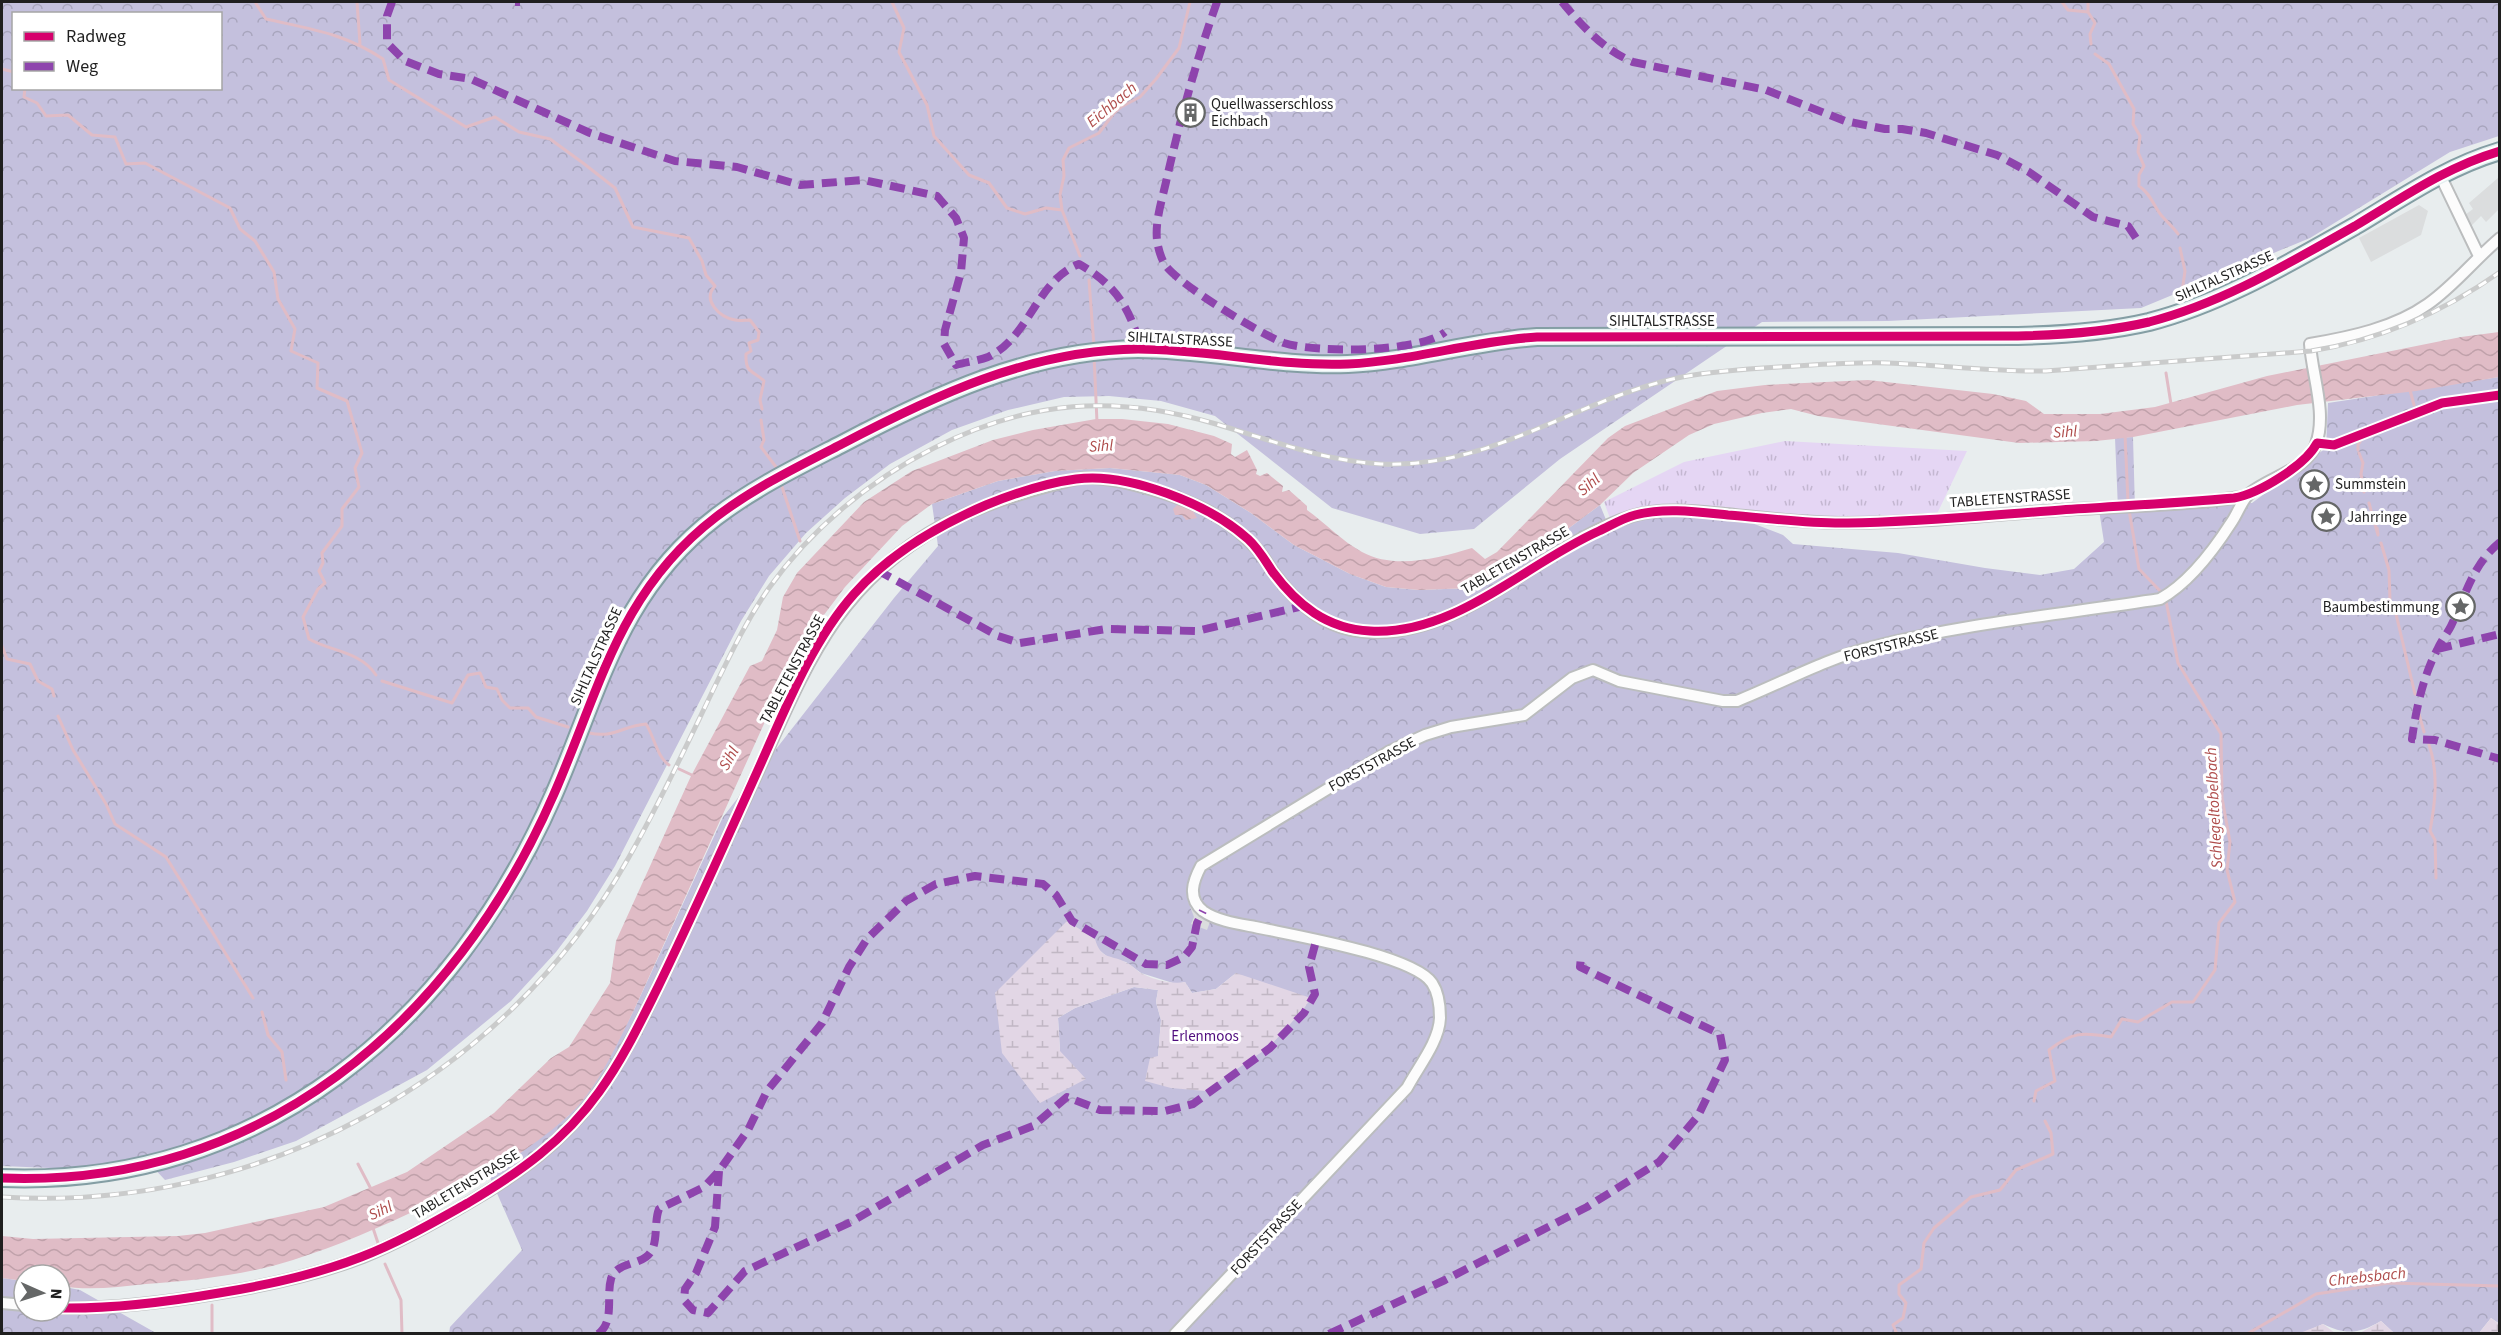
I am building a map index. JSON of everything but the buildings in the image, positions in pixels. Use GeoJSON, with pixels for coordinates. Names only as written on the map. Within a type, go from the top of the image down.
{"type":"FeatureCollection","features":[{"type":"Feature","properties":{"kind":"main road","name":"SIHLTALSTRASSE"},"geometry":{"type":"LineString","coordinates":[[2,1178],[46,1179],[94,1175],[179,1157],[218,1144],[273,1118],[340,1076],[380,1042],[423,1000],[468,945],[495,905],[520,864],[545,815],[625,624],[645,591],[675,553],[704,526],[781,476],[869,430],[972,383],[1061,357],[1128,350],[1178,351],[1287,362],[1334,364],[1389,360],[1479,343],[1537,337],[2018,336],[2097,331],[2158,319],[2193,309],[2231,293],[2333,238],[2440,175],[2471,160],[2499,151]]}},
{"type":"Feature","properties":{"kind":"street"},"geometry":{"type":"LineString","coordinates":[[2440,175],[2479,256],[2499,238]]}},
{"type":"Feature","properties":{"kind":"street","name":"FORSTSTRASSE"},"geometry":{"type":"LineString","coordinates":[[1174,1334],[1407,1088],[1433,1043],[1440,1021],[1439,1005],[1431,982],[1411,966],[1368,952],[1231,922],[1203,911],[1193,897],[1192,882],[1201,866],[1390,751],[1425,735],[1451,727],[1524,715],[1572,678],[1593,670],[1619,681],[1723,701],[1737,700],[1827,662],[1872,647],[1948,631],[2160,599],[2176,590],[2186,580],[2229,526],[2247,496],[2302,462],[2312,453],[2317,443],[2319,413],[2310,344],[2385,327],[2419,310],[2442,293],[2479,256]]}},
{"type":"Feature","properties":{"kind":"street","name":"TABLETENSTRASSE"},"geometry":{"type":"LineString","coordinates":[[72,1307],[168,1301],[275,1284],[331,1268],[371,1254],[450,1213],[507,1180],[548,1149],[583,1113],[628,1046],[702,894],[790,700],[820,642],[837,616],[853,595],[878,570],[912,543],[949,522],[992,502],[1080,478],[1117,481],[1169,493],[1198,504],[1248,539],[1276,577],[1303,606],[1327,623],[1352,630],[1380,632],[1409,629],[1432,622],[1502,588],[1583,538],[1635,515],[1670,511],[1850,523],[2148,505],[2247,496]]}},
{"type":"Feature","properties":{"kind":"green space"},"geometry":{"type":"Polygon","coordinates":[[[2,2],[2499,2],[2499,136],[2450,152],[2310,238],[2141,308],[1888,321],[1762,322],[1560,459],[1474,529],[1420,534],[1332,508],[1215,416],[1161,401],[1109,396],[1064,397],[1008,410],[952,430],[890,464],[845,498],[806,533],[769,576],[741,621],[615,866],[587,911],[556,952],[511,1001],[427,1070],[296,1141],[234,1162],[165,1180],[150,1164],[74,1169],[2,1166],[2,2]]]}},
{"type":"Feature","properties":{"kind":"green space"},"geometry":{"type":"Polygon","coordinates":[[[2499,377],[2500,1324],[2491,1318],[2479,1333],[2394,1333],[2381,1321],[2359,1331],[2338,1330],[2323,1324],[2300,1334],[449,1334],[450,1327],[522,1250],[488,1173],[519,1154],[568,1116],[587,1092],[614,1049],[634,1010],[723,817],[894,598],[938,546],[932,504],[998,481],[1055,471],[1110,468],[1180,475],[1206,485],[1251,513],[1294,545],[1350,574],[1386,587],[1419,590],[1471,588],[1518,566],[1600,505],[1611,532],[1640,519],[1674,517],[1744,520],[1783,535],[1793,544],[1898,553],[2040,575],[2074,569],[2104,542],[2099,510],[2118,509],[2115,438],[2133,437],[2135,509],[2252,503],[2326,448],[2328,403],[2499,377]],[[1098,949],[995,993],[1060,1051],[1058,1018],[1075,1008],[1134,987],[1158,990],[1156,1002],[1161,1020],[1158,1056],[1205,1091],[1222,1078],[1236,973],[1216,989],[1192,993],[1185,982],[1176,984],[1141,973],[1126,962],[1110,959],[1098,949]]]}},
{"type":"Feature","properties":{"kind":"green space"},"geometry":{"type":"Polygon","coordinates":[[[1785,441],[1967,451],[1936,516],[1848,521],[1664,509],[1611,521],[1604,502],[1684,462],[1785,441]]]}},
{"type":"Feature","properties":{"kind":"green space","name":"Erlenmoos"},"geometry":{"type":"Polygon","coordinates":[[[1067,921],[1095,939],[1100,951],[1104,954],[1122,960],[1139,972],[1155,979],[1174,983],[1185,982],[1192,993],[1216,989],[1236,973],[1311,998],[1269,1047],[1205,1091],[1171,1088],[1145,1081],[1150,1058],[1158,1056],[1161,1020],[1156,1002],[1158,990],[1134,987],[1075,1008],[1058,1018],[1060,1051],[1086,1079],[1040,1103],[1002,1053],[995,993],[1067,921]]]}},
{"type":"Feature","properties":{"kind":"green space"},"geometry":{"type":"Polygon","coordinates":[[[2,1278],[12,1279],[12,1323],[72,1323],[72,1288],[80,1290],[156,1333],[2,1333],[2,1278]]]}},
{"type":"Feature","properties":{"kind":"green space"},"geometry":{"type":"Polygon","coordinates":[[[2491,1318],[2499,1324],[2499,1333],[2479,1333],[2491,1318]]]}},
{"type":"Feature","properties":{"kind":"green space"},"geometry":{"type":"Polygon","coordinates":[[[2381,1321],[2394,1333],[2360,1333],[2381,1321]]]}},
{"type":"Feature","properties":{"kind":"green space"},"geometry":{"type":"Polygon","coordinates":[[[2323,1324],[2335,1333],[2300,1333],[2323,1324]]]}},
{"type":"Feature","properties":{"kind":"shaded area"},"geometry":{"type":"Polygon","coordinates":[[[2498,178],[2499,209],[2486,222],[2481,216],[2471,226],[2465,215],[2473,209],[2469,203],[2498,178]]]}},
{"type":"Feature","properties":{"kind":"shaded area"},"geometry":{"type":"Polygon","coordinates":[[[2419,205],[2428,211],[2421,235],[2371,262],[2359,238],[2419,205]]]}},
{"type":"Feature","properties":{"kind":"shaded area"},"geometry":{"type":"Polygon","coordinates":[[[1193,897],[1217,917],[1210,922],[1207,930],[1191,924],[1194,917],[1188,901],[1193,897]]]}},
{"type":"Feature","properties":{"kind":"water","name":"Sihl"},"geometry":{"type":"Polygon","coordinates":[[[2499,332],[2499,377],[2416,391],[2297,405],[2133,437],[2096,441],[2019,443],[1818,416],[1791,409],[1714,424],[1689,435],[1633,473],[1600,505],[1518,566],[1471,588],[1419,590],[1386,587],[1350,574],[1294,545],[1251,513],[1206,485],[1180,475],[1110,468],[1055,471],[998,481],[932,504],[902,526],[845,587],[805,640],[788,671],[613,1052],[578,1107],[549,1132],[511,1159],[471,1183],[429,1204],[376,1229],[276,1265],[212,1278],[103,1288],[72,1287],[72,1263],[12,1263],[12,1279],[2,1278],[2,1236],[33,1239],[178,1236],[205,1233],[324,1207],[407,1172],[494,1113],[551,1058],[569,1047],[610,983],[616,941],[691,776],[750,666],[762,661],[777,630],[783,597],[797,573],[864,502],[912,471],[993,440],[1033,430],[1096,419],[1122,419],[1168,424],[1214,436],[1232,444],[1231,454],[1235,457],[1247,450],[1257,470],[1256,474],[1260,476],[1267,473],[1283,486],[1282,492],[1289,490],[1307,506],[1307,510],[1362,552],[1388,560],[1403,561],[1431,558],[1472,548],[1485,559],[1497,552],[1608,438],[1625,426],[1717,391],[1765,385],[1868,380],[1993,394],[2026,401],[2044,414],[2100,414],[2155,407],[2267,376],[2461,337],[2499,332]]]}},
{"type":"Feature","properties":{"kind":"water"},"geometry":{"type":"Polygon","coordinates":[[[1179,503],[1190,506],[1197,518],[1186,520],[1182,515],[1175,515],[1173,509],[1179,503]]]}},
{"type":"Feature","properties":{"kind":"waterway"},"geometry":{"type":"LineString","coordinates":[[255,2],[266,19],[326,33],[369,50],[383,59],[389,80],[466,127],[495,117],[519,132],[550,139],[615,188],[633,227],[689,238],[702,261],[706,275],[715,286],[710,297],[714,307],[729,318],[750,320],[759,332],[758,340],[749,343],[751,351],[746,354],[746,360],[749,369],[764,381],[760,400],[762,409]]}},
{"type":"Feature","properties":{"kind":"waterway"},"geometry":{"type":"LineString","coordinates":[[357,2],[360,44]]}},
{"type":"Feature","properties":{"kind":"waterway"},"geometry":{"type":"LineString","coordinates":[[892,2],[904,28],[899,52],[927,105],[934,136],[969,175],[989,183],[1007,208],[1025,214],[1046,208],[1062,210]]}},
{"type":"Feature","properties":{"kind":"waterway","name":"Eichbach"},"geometry":{"type":"LineString","coordinates":[[1080,256],[1062,210],[1060,195],[1064,176],[1063,160],[1069,148],[1099,133],[1114,113],[1140,97],[1156,79],[1179,48],[1190,2]]}},
{"type":"Feature","properties":{"kind":"waterway"},"geometry":{"type":"LineString","coordinates":[[2062,2],[2068,10],[2088,12],[2095,23],[2090,34],[2091,44]]}},
{"type":"Feature","properties":{"kind":"waterway"},"geometry":{"type":"LineString","coordinates":[[2088,2],[2088,12]]}},
{"type":"Feature","properties":{"kind":"waterway"},"geometry":{"type":"LineString","coordinates":[[2095,54],[2109,64],[2134,109],[2133,124],[2140,136],[2138,152],[2144,166],[2139,175],[2139,186],[2178,234]]}},
{"type":"Feature","properties":{"kind":"waterway"},"geometry":{"type":"LineString","coordinates":[[2,69],[12,72]]}},
{"type":"Feature","properties":{"kind":"waterway"},"geometry":{"type":"LineString","coordinates":[[25,90],[24,97],[37,103],[46,116],[68,115],[92,135],[115,137],[126,164],[145,163],[230,208],[240,229],[255,241],[274,272],[278,299],[295,329],[291,351],[318,363],[317,388],[347,401],[362,453],[355,468],[359,487],[342,509],[342,526],[322,553],[323,563],[319,571],[325,583],[318,589],[303,617],[309,639],[354,656],[376,675]]}},
{"type":"Feature","properties":{"kind":"waterway"},"geometry":{"type":"LineString","coordinates":[[2180,248],[2185,271],[2181,299]]}},
{"type":"Feature","properties":{"kind":"waterway","name":"Eichbach"},"geometry":{"type":"LineString","coordinates":[[1089,280],[1094,347]]}},
{"type":"Feature","properties":{"kind":"waterway","name":"Eichbach"},"geometry":{"type":"LineString","coordinates":[[1094,356],[1097,422]]}},
{"type":"Feature","properties":{"kind":"waterway"},"geometry":{"type":"LineString","coordinates":[[2166,373],[2171,404]]}},
{"type":"Feature","properties":{"kind":"waterway"},"geometry":{"type":"LineString","coordinates":[[2410,390],[2414,405]]}},
{"type":"Feature","properties":{"kind":"waterway"},"geometry":{"type":"LineString","coordinates":[[2358,450],[2363,437],[2417,417]]}},
{"type":"Feature","properties":{"kind":"waterway"},"geometry":{"type":"LineString","coordinates":[[761,420],[764,440],[761,447],[776,467]]}},
{"type":"Feature","properties":{"kind":"waterway","name":"Schlegeltobelbach"},"geometry":{"type":"LineString","coordinates":[[2125,435],[2128,502]]}},
{"type":"Feature","properties":{"kind":"waterway"},"geometry":{"type":"LineString","coordinates":[[2359,453],[2363,463],[2361,474],[2364,492]]}},
{"type":"Feature","properties":{"kind":"waterway"},"geometry":{"type":"LineString","coordinates":[[782,487],[800,541]]}},
{"type":"Feature","properties":{"kind":"waterway"},"geometry":{"type":"LineString","coordinates":[[2369,503],[2378,535],[2377,528]]}},
{"type":"Feature","properties":{"kind":"waterway","name":"Schlegeltobelbach"},"geometry":{"type":"LineString","coordinates":[[2129,510],[2139,569],[2162,593]]}},
{"type":"Feature","properties":{"kind":"waterway"},"geometry":{"type":"LineString","coordinates":[[2381,543],[2389,570],[2390,601],[2395,610],[2415,694]]}},
{"type":"Feature","properties":{"kind":"waterway","name":"Schlegeltobelbach"},"geometry":{"type":"LineString","coordinates":[[2034,1101],[2036,1091],[2055,1081],[2049,1050],[2057,1044],[2071,1037],[2085,1034],[2111,1037],[2122,1019],[2138,1022],[2172,1002],[2193,1002],[2215,970],[2219,923],[2235,902],[2227,870],[2230,842],[2222,798],[2221,734],[2178,663],[2166,601]]}},
{"type":"Feature","properties":{"kind":"waterway"},"geometry":{"type":"LineString","coordinates":[[2,646],[7,659],[30,664],[38,681],[52,689],[54,696]]}},
{"type":"Feature","properties":{"kind":"waterway"},"geometry":{"type":"LineString","coordinates":[[382,681],[452,703],[468,675],[480,673],[486,687],[497,689],[502,700],[510,708],[528,708],[536,717],[568,727]]}},
{"type":"Feature","properties":{"kind":"waterway"},"geometry":{"type":"LineString","coordinates":[[2419,714],[2424,732]]}},
{"type":"Feature","properties":{"kind":"waterway"},"geometry":{"type":"LineString","coordinates":[[58,716],[73,750],[106,804],[115,824],[166,857],[253,998]]}},
{"type":"Feature","properties":{"kind":"waterway"},"geometry":{"type":"LineString","coordinates":[[589,733],[613,733],[646,724],[661,757],[669,765]]}},
{"type":"Feature","properties":{"kind":"waterway"},"geometry":{"type":"LineString","coordinates":[[2429,745],[2435,777],[2435,799],[2430,831],[2435,840],[2436,878]]}},
{"type":"Feature","properties":{"kind":"waterway"},"geometry":{"type":"LineString","coordinates":[[679,769],[694,776]]}},
{"type":"Feature","properties":{"kind":"waterway"},"geometry":{"type":"LineString","coordinates":[[262,1012],[268,1035],[282,1052],[286,1080]]}},
{"type":"Feature","properties":{"kind":"waterway","name":"Schlegeltobelbach"},"geometry":{"type":"LineString","coordinates":[[1897,1334],[1893,1325],[1903,1318],[1906,1303],[1899,1294],[1899,1285],[1921,1269],[1924,1243],[1934,1228],[1971,1197],[2000,1190],[2016,1170],[2053,1154],[2051,1133],[2045,1121]]}},
{"type":"Feature","properties":{"kind":"waterway"},"geometry":{"type":"LineString","coordinates":[[358,1164],[371,1189]]}},
{"type":"Feature","properties":{"kind":"waterway","name":"Sihl"},"geometry":{"type":"LineString","coordinates":[[373,1228],[378,1243]]}},
{"type":"Feature","properties":{"kind":"waterway"},"geometry":{"type":"LineString","coordinates":[[385,1264],[401,1300],[402,1334]]}},
{"type":"Feature","properties":{"kind":"waterway","name":"Chrebsbach"},"geometry":{"type":"LineString","coordinates":[[2247,1334],[2316,1294],[2389,1283],[2500,1286]]}},
{"type":"Feature","properties":{"kind":"waterway"},"geometry":{"type":"LineString","coordinates":[[212,1305],[212,1334]]}},
{"type":"Feature","properties":{"kind":"railway"},"geometry":{"type":"LineString","coordinates":[[2,1197],[97,1196],[190,1182],[279,1156],[364,1117],[443,1067],[514,1007],[577,937],[629,857],[741,635],[761,599],[786,566],[823,526],[865,491],[910,461],[969,432],[1038,411],[1107,406],[1143,408],[1179,414],[1339,459],[1381,464],[1422,463],[1498,444],[1644,387],[1706,373],[1874,363],[2046,371],[2311,351],[2361,340],[2410,323],[2456,300],[2500,272]]}},
{"type":"Feature","properties":{"kind":"marked path"},"geometry":{"type":"LineString","coordinates":[[392,2],[387,16],[387,43],[405,61],[439,74],[471,79],[590,133],[675,161],[737,167],[800,185],[864,180],[937,196],[956,218],[964,238],[961,272],[945,330],[944,344],[956,365],[980,360],[1002,348],[1014,336],[1053,283],[1064,272],[1079,264],[1103,280],[1120,299],[1132,321],[1141,349]]}},
{"type":"Feature","properties":{"kind":"marked path"},"geometry":{"type":"LineString","coordinates":[[515,2],[520,2]]}},
{"type":"Feature","properties":{"kind":"marked path"},"geometry":{"type":"LineString","coordinates":[[1217,2],[1189,91],[1159,211],[1157,240],[1166,266],[1187,285],[1221,308],[1284,343],[1319,348],[1366,349],[1413,344],[1432,339],[1445,332]]}},
{"type":"Feature","properties":{"kind":"marked path"},"geometry":{"type":"LineString","coordinates":[[1562,2],[1603,44],[1633,62],[1766,90],[1845,121],[1885,129],[1926,133],[1997,155],[2029,172],[2093,217],[2128,226],[2140,244]]}},
{"type":"Feature","properties":{"kind":"marked path"},"geometry":{"type":"LineString","coordinates":[[2500,542],[2490,551],[2476,571],[2451,626],[2432,660],[2421,693],[2412,739],[2435,740],[2500,759]]}},
{"type":"Feature","properties":{"kind":"marked path"},"geometry":{"type":"LineString","coordinates":[[877,570],[998,636],[1020,643],[1106,629],[1197,631],[1303,606]]}},
{"type":"Feature","properties":{"kind":"marked path"},"geometry":{"type":"LineString","coordinates":[[2437,649],[2500,634]]}},
{"type":"Feature","properties":{"kind":"marked path"},"geometry":{"type":"LineString","coordinates":[[598,1334],[603,1329],[608,1316],[613,1274],[621,1268],[642,1260],[650,1253],[655,1241],[659,1209],[704,1187],[719,1171],[748,1130],[767,1091],[822,1023],[849,967],[867,939],[906,901],[936,884],[975,876],[1043,884],[1056,895],[1072,921],[1146,964],[1167,965],[1184,957],[1192,947],[1197,923],[1203,911]]}},
{"type":"Feature","properties":{"kind":"marked path"},"geometry":{"type":"LineString","coordinates":[[719,1171],[715,1227],[696,1273],[685,1289],[684,1300],[693,1310],[708,1313],[745,1271],[851,1222],[983,1145],[1033,1126],[1067,1097],[1100,1110],[1165,1111],[1193,1104],[1270,1048],[1304,1013],[1315,994],[1309,967],[1316,941]]}},
{"type":"Feature","properties":{"kind":"marked path"},"geometry":{"type":"LineString","coordinates":[[1329,1334],[1445,1280],[1587,1207],[1659,1162],[1698,1116],[1725,1060],[1720,1034],[1580,967],[1581,957]]}},
{"type":"Feature","properties":{"kind":"cycle path"},"geometry":{"type":"LineString","coordinates":[[2,1178],[96,1174],[183,1154],[264,1121],[338,1076],[404,1019],[462,952],[512,877],[554,794],[600,680],[634,609],[656,577],[683,546],[730,506],[761,487],[875,427],[947,393],[1021,367],[1098,351],[1164,350],[1295,363],[1348,364],[1396,359],[1489,342],[1537,337],[2018,336],[2101,331],[2149,322],[2176,314],[2229,293],[2305,254],[2443,174],[2500,151]]}},
{"type":"Feature","properties":{"kind":"cycle path"},"geometry":{"type":"LineString","coordinates":[[72,1308],[160,1302],[237,1290],[309,1274],[344,1263],[429,1225],[468,1203],[540,1154],[585,1110],[616,1067],[631,1041],[694,910],[797,683],[809,659],[838,614],[868,579],[899,553],[950,522],[996,501],[1041,486],[1076,479],[1097,478],[1119,480],[1167,493],[1212,514],[1248,539],[1282,583],[1314,613],[1340,626],[1354,629],[1370,631],[1401,629],[1431,622],[1460,610],[1571,545],[1635,515],[1658,511],[1682,511],[1818,523],[1875,522],[2234,498],[2268,485],[2303,460],[2317,443],[2334,445],[2442,403],[2500,395]]}},
{"type":"Feature","properties":{"kind":"place","name":"Quellwasserschloss Eichbach"},"geometry":{"type":"Point","coordinates":[1190,113]}},
{"type":"Feature","properties":{"kind":"place","name":"Summstein"},"geometry":{"type":"Point","coordinates":[2314,484]}},
{"type":"Feature","properties":{"kind":"place","name":"Jahrringe"},"geometry":{"type":"Point","coordinates":[2326,517]}},
{"type":"Feature","properties":{"kind":"place","name":"Baumbestimmung"},"geometry":{"type":"Point","coordinates":[2460,607]}}]}
